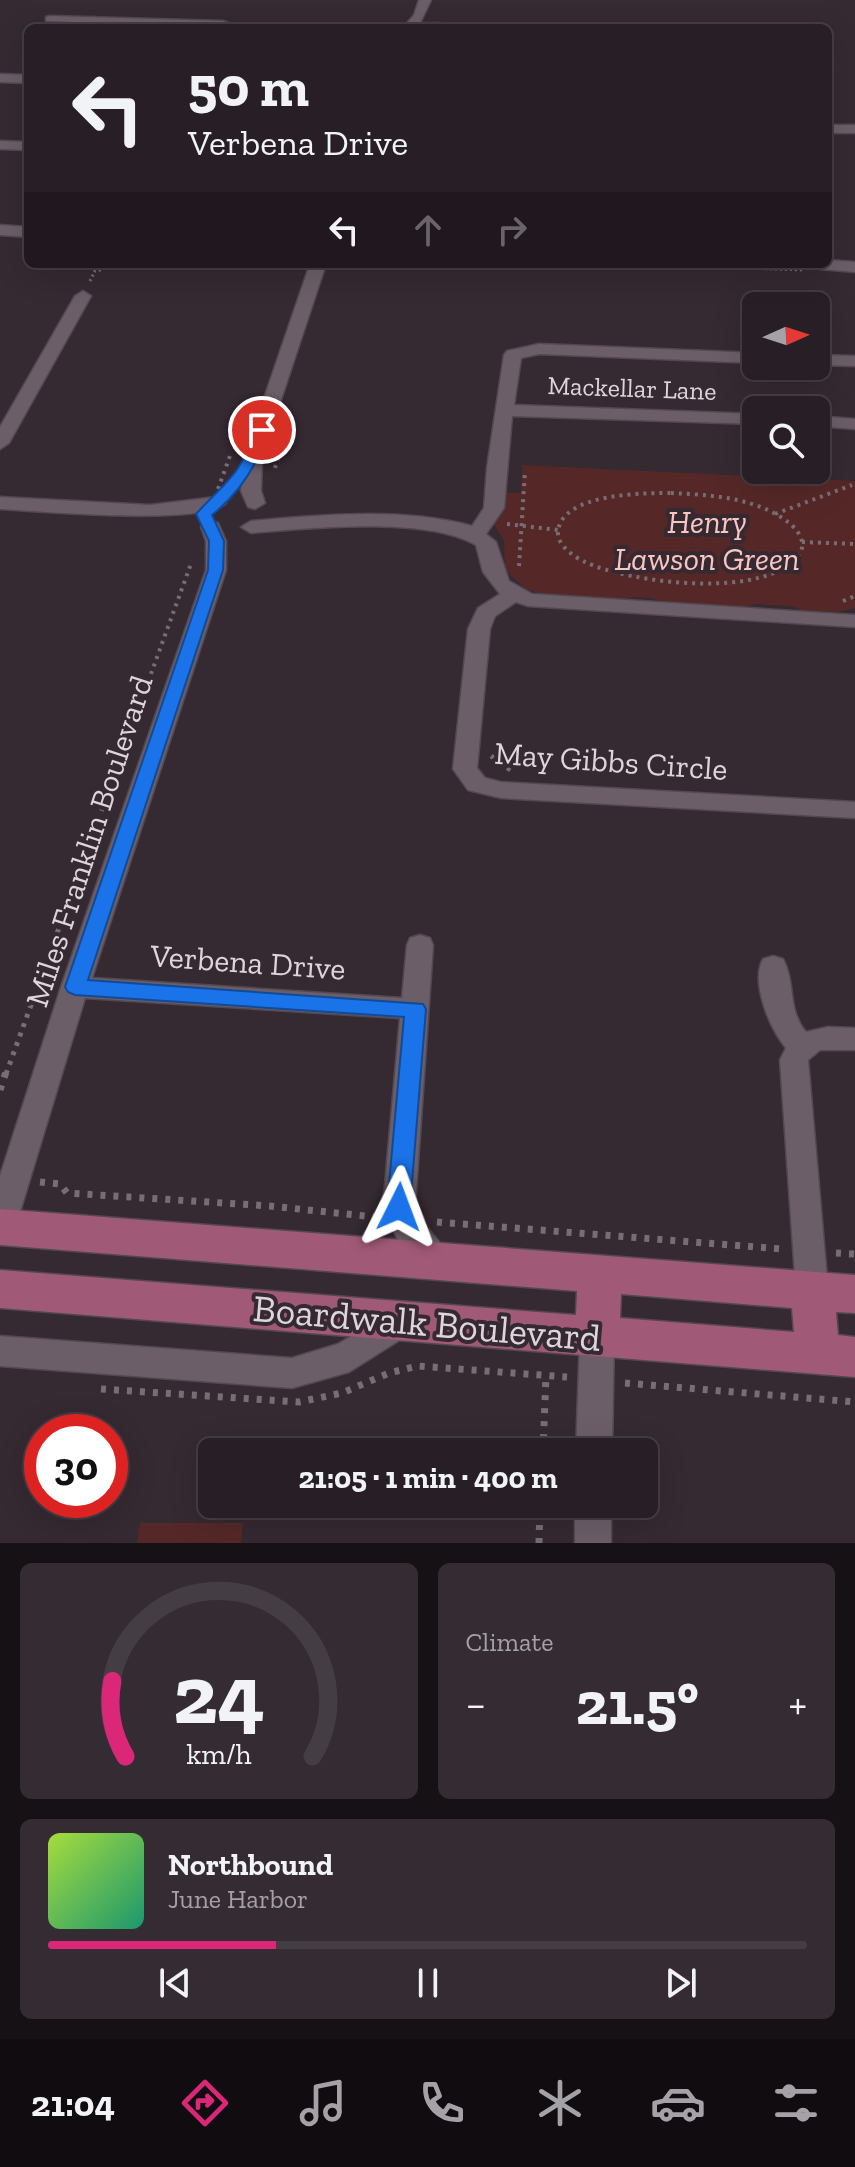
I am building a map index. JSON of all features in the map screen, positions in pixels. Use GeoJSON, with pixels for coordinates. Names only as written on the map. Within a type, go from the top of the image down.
{"type":"FeatureCollection","features":[{"type":"Feature","properties":{"kind":"main road","name":"Boardwalk Boulevard"},"geometry":{"type":"LineString","coordinates":[[0,1226],[855,1294]]}},
{"type":"Feature","properties":{"kind":"main road"},"geometry":{"type":"LineString","coordinates":[[596,1358],[600,1274]]}},
{"type":"Feature","properties":{"kind":"main road","name":"Boardwalk Boulevard"},"geometry":{"type":"LineString","coordinates":[[0,1289],[402,1321],[596,1358],[836,1356]]}},
{"type":"Feature","properties":{"kind":"main road"},"geometry":{"type":"LineString","coordinates":[[812,1290],[836,1356]]}},
{"type":"Feature","properties":{"kind":"street"},"geometry":{"type":"LineString","coordinates":[[412,24],[425,0]]}},
{"type":"Feature","properties":{"kind":"street"},"geometry":{"type":"LineString","coordinates":[[50,19],[217,24]]}},
{"type":"Feature","properties":{"kind":"street"},"geometry":{"type":"LineString","coordinates":[[0,78],[24,79]]}},
{"type":"Feature","properties":{"kind":"street"},"geometry":{"type":"LineString","coordinates":[[832,129],[855,129]]}},
{"type":"Feature","properties":{"kind":"street"},"geometry":{"type":"LineString","coordinates":[[832,136],[855,136]]}},
{"type":"Feature","properties":{"kind":"street"},"geometry":{"type":"LineString","coordinates":[[0,145],[24,146]]}},
{"type":"Feature","properties":{"kind":"street"},"geometry":{"type":"LineString","coordinates":[[0,230],[24,232]]}},
{"type":"Feature","properties":{"kind":"street"},"geometry":{"type":"LineString","coordinates":[[832,265],[855,267]]}},
{"type":"Feature","properties":{"kind":"street"},"geometry":{"type":"LineString","coordinates":[[256,504],[251,491],[253,457],[317,268]]}},
{"type":"Feature","properties":{"kind":"street"},"geometry":{"type":"LineString","coordinates":[[0,443],[83,296]]}},
{"type":"Feature","properties":{"kind":"street"},"geometry":{"type":"LineString","coordinates":[[475,535],[494,508],[496,468],[513,355],[528,349],[742,357]]}},
{"type":"Feature","properties":{"kind":"street"},"geometry":{"type":"LineString","coordinates":[[830,363],[855,361]]}},
{"type":"Feature","properties":{"kind":"street","name":"Mackellar Lane"},"geometry":{"type":"LineString","coordinates":[[505,410],[742,418]]}},
{"type":"Feature","properties":{"kind":"street"},"geometry":{"type":"LineString","coordinates":[[830,422],[855,424]]}},
{"type":"Feature","properties":{"kind":"street"},"geometry":{"type":"LineString","coordinates":[[210,526],[204,514],[218,502],[253,457]]}},
{"type":"Feature","properties":{"kind":"street"},"geometry":{"type":"LineString","coordinates":[[0,503],[150,511],[238,499],[332,520]]}},
{"type":"Feature","properties":{"kind":"street","name":"Miles Franklin Boulevard"},"geometry":{"type":"LineString","coordinates":[[216,570],[263,516],[256,504]]}},
{"type":"Feature","properties":{"kind":"street"},"geometry":{"type":"LineString","coordinates":[[150,511],[229,531],[281,522],[332,520],[446,525],[486,542],[494,579],[519,585],[528,600],[554,604],[855,613]]}},
{"type":"Feature","properties":{"kind":"street","name":"Miles Franklin Boulevard"},"geometry":{"type":"LineString","coordinates":[[0,1226],[75,987],[216,570],[216,541],[210,526]]}},
{"type":"Feature","properties":{"kind":"street","name":"May Gibbs Circle"},"geometry":{"type":"LineString","coordinates":[[519,585],[486,613],[479,629],[465,769],[477,784],[501,790],[855,810]]}},
{"type":"Feature","properties":{"kind":"street"},"geometry":{"type":"LineString","coordinates":[[829,611],[855,621]]}},
{"type":"Feature","properties":{"kind":"street"},"geometry":{"type":"LineString","coordinates":[[419,960],[399,1207],[411,1235],[436,1261]]}},
{"type":"Feature","properties":{"kind":"street"},"geometry":{"type":"LineString","coordinates":[[773,966],[780,1020],[802,1046]]}},
{"type":"Feature","properties":{"kind":"street","name":"Verbena Drive"},"geometry":{"type":"LineString","coordinates":[[75,987],[415,1009]]}},
{"type":"Feature","properties":{"kind":"street"},"geometry":{"type":"LineString","coordinates":[[812,1290],[794,1060],[802,1046],[830,1038],[855,1039]]}},
{"type":"Feature","properties":{"kind":"street"},"geometry":{"type":"LineString","coordinates":[[0,1351],[292,1373],[331,1365],[352,1355],[402,1321]]}},
{"type":"Feature","properties":{"kind":"street"},"geometry":{"type":"LineString","coordinates":[[594,1438],[596,1358]]}},
{"type":"Feature","properties":{"kind":"street"},"geometry":{"type":"LineString","coordinates":[[593,1518],[593,1543]]}},
{"type":"Feature","properties":{"kind":"path"},"geometry":{"type":"LineString","coordinates":[[741,268],[806,268]]}},
{"type":"Feature","properties":{"kind":"path"},"geometry":{"type":"LineString","coordinates":[[519,585],[525,471]]}},
{"type":"Feature","properties":{"kind":"path"},"geometry":{"type":"LineString","coordinates":[[775,514],[852,485]]}},
{"type":"Feature","properties":{"kind":"path"},"geometry":{"type":"LineString","coordinates":[[633,494],[704,495],[736,501],[775,514],[792,525],[802,542],[798,555],[767,574],[734,581],[680,583],[618,573],[585,562],[567,549],[558,535],[563,518],[578,507],[633,494]]}},
{"type":"Feature","properties":{"kind":"path"},"geometry":{"type":"LineString","coordinates":[[0,1090],[200,541],[182,527],[184,520]]}},
{"type":"Feature","properties":{"kind":"path"},"geometry":{"type":"LineString","coordinates":[[802,542],[855,544]]}},
{"type":"Feature","properties":{"kind":"path"},"geometry":{"type":"LineString","coordinates":[[829,611],[855,596]]}},
{"type":"Feature","properties":{"kind":"path"},"geometry":{"type":"LineString","coordinates":[[492,742],[491,756],[515,773]]}},
{"type":"Feature","properties":{"kind":"path"},"geometry":{"type":"LineString","coordinates":[[85,1387],[299,1402],[342,1393],[389,1373],[418,1366],[546,1375],[596,1358],[855,1402]]}},
{"type":"Feature","properties":{"kind":"path"},"geometry":{"type":"LineString","coordinates":[[544,1438],[546,1375]]}},
{"type":"Feature","properties":{"kind":"path"},"geometry":{"type":"LineString","coordinates":[[539,1543],[540,1518]]}},
{"type":"Feature","properties":{"kind":"green space","name":"Henry Lawson Green"},"geometry":{"type":"Polygon","coordinates":[[[522,465],[742,476],[742,484],[855,481],[855,608],[838,612],[802,611],[792,606],[754,604],[746,608],[669,604],[643,597],[617,602],[545,596],[524,588],[505,569],[504,541],[494,524],[503,493],[521,493],[522,465]]]}},
{"type":"Feature","properties":{"kind":"green space"},"geometry":{"type":"Polygon","coordinates":[[[140,1523],[243,1523],[241,1543],[137,1543],[140,1523]]]}},
{"type":"Feature","properties":{"kind":"route"},"geometry":{"type":"LineString","coordinates":[[262,430],[253,457],[242,476],[204,514],[203,518],[211,527],[216,541],[216,570],[75,987],[415,1009],[399,1207]]}}]}
